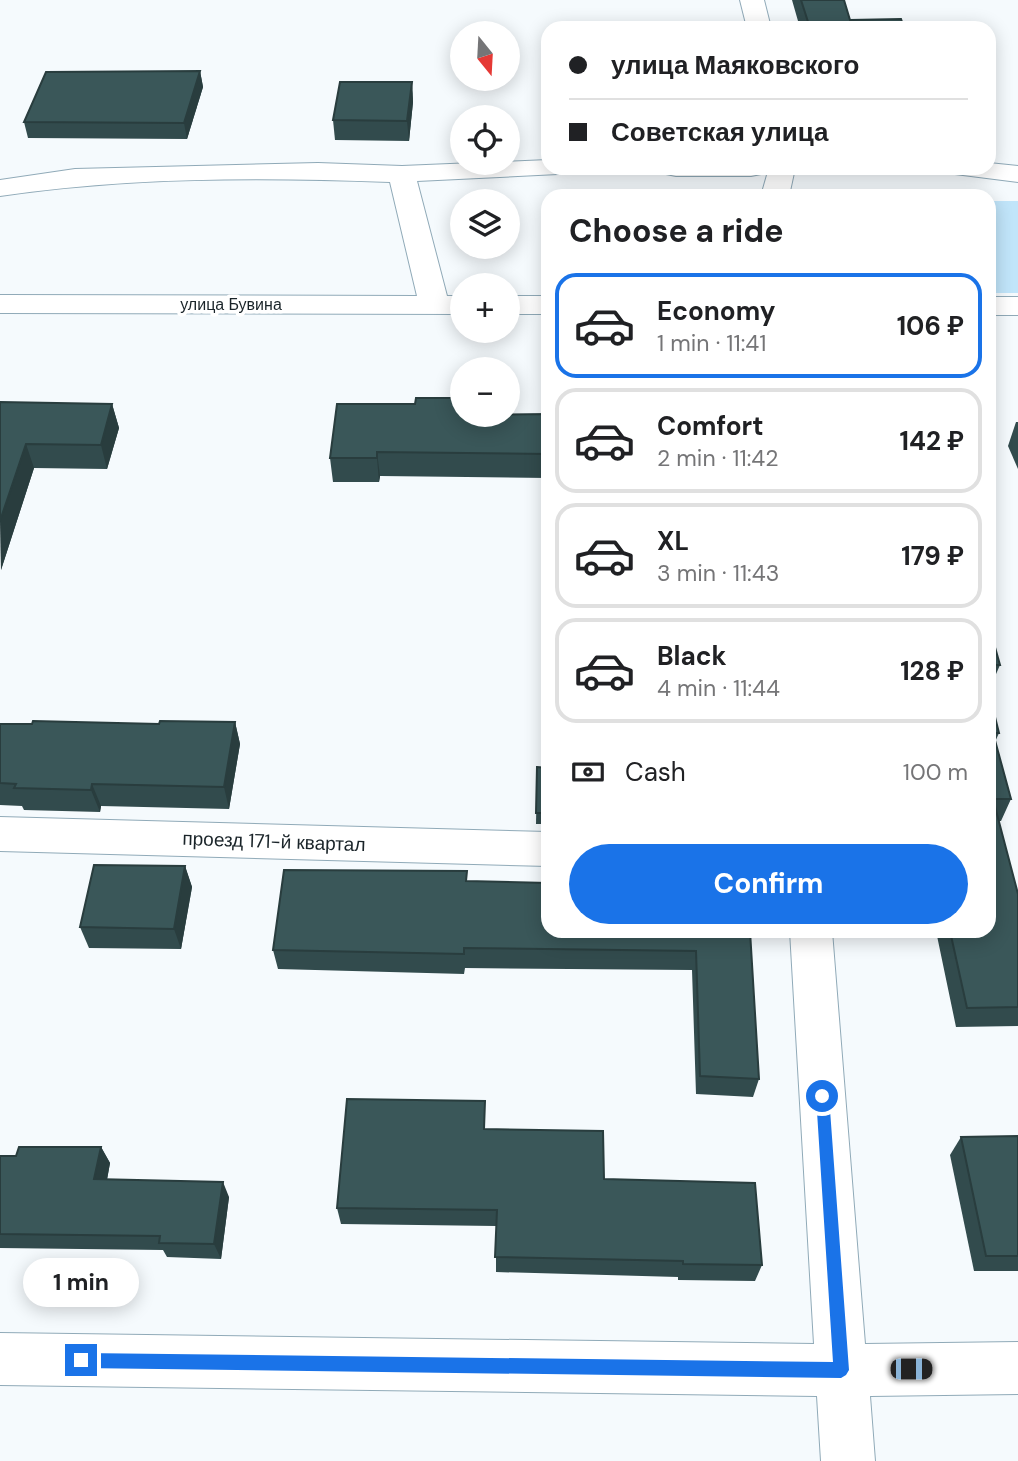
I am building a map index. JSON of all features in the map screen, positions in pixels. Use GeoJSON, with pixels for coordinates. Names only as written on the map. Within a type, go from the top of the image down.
{"type":"FeatureCollection","features":[{"type":"Feature","properties":{"kind":"street"},"geometry":{"type":"LineString","coordinates":[[752,0],[757,21]]}},
{"type":"Feature","properties":{"kind":"street"},"geometry":{"type":"LineString","coordinates":[[0,188],[75,177],[318,171],[402,174],[541,168]]}},
{"type":"Feature","properties":{"kind":"street"},"geometry":{"type":"LineString","coordinates":[[996,172],[1018,174]]}},
{"type":"Feature","properties":{"kind":"street"},"geometry":{"type":"LineString","coordinates":[[402,174],[448,305]]}},
{"type":"Feature","properties":{"kind":"street","name":"улица Бувина"},"geometry":{"type":"LineString","coordinates":[[0,304],[448,305]]}},
{"type":"Feature","properties":{"kind":"street"},"geometry":{"type":"LineString","coordinates":[[520,305],[541,305]]}},
{"type":"Feature","properties":{"kind":"street"},"geometry":{"type":"LineString","coordinates":[[996,306],[1018,306]]}},
{"type":"Feature","properties":{"kind":"street","name":"проезд 171-й квартал"},"geometry":{"type":"LineString","coordinates":[[0,834],[541,849]]}},
{"type":"Feature","properties":{"kind":"street"},"geometry":{"type":"LineString","coordinates":[[811,938],[848,1461]]}},
{"type":"Feature","properties":{"kind":"street"},"geometry":{"type":"LineString","coordinates":[[0,1359],[841,1370],[1018,1368]]}},
{"type":"Feature","properties":{"kind":"shaded area"},"geometry":{"type":"Polygon","coordinates":[[[996,201],[1018,201],[1018,293],[996,293],[996,201]]]}},
{"type":"Feature","properties":{"kind":"building"},"geometry":{"type":"Polygon","coordinates":[[[801,0],[844,0],[850,20],[902,21],[808,21],[801,0]]]}},
{"type":"Feature","properties":{"kind":"building"},"geometry":{"type":"Polygon","coordinates":[[[200,71],[184,123],[24,122],[46,72],[200,71]]]}},
{"type":"Feature","properties":{"kind":"building"},"geometry":{"type":"Polygon","coordinates":[[[340,82],[412,82],[407,121],[333,120],[340,82]]]}},
{"type":"Feature","properties":{"kind":"building"},"geometry":{"type":"Polygon","coordinates":[[[416,398],[450,398],[450,427],[520,427],[520,414],[541,414],[541,454],[377,452],[377,458],[330,458],[337,404],[415,404],[416,398]]]}},
{"type":"Feature","properties":{"kind":"building"},"geometry":{"type":"Polygon","coordinates":[[[0,402],[112,404],[101,445],[26,444],[0,521],[0,402]]]}},
{"type":"Feature","properties":{"kind":"building"},"geometry":{"type":"Polygon","coordinates":[[[33,721],[159,724],[160,721],[235,722],[224,787],[92,784],[91,790],[14,788],[16,784],[0,783],[0,724],[32,724],[33,721]]]}},
{"type":"Feature","properties":{"kind":"building"},"geometry":{"type":"Polygon","coordinates":[[[996,744],[1011,799],[996,799],[996,744]]]}},
{"type":"Feature","properties":{"kind":"building"},"geometry":{"type":"Polygon","coordinates":[[[537,767],[541,767],[541,813],[536,813],[537,767]]]}},
{"type":"Feature","properties":{"kind":"building"},"geometry":{"type":"Polygon","coordinates":[[[996,810],[1018,894],[1018,1007],[967,1008],[952,938],[996,938],[996,810]]]}},
{"type":"Feature","properties":{"kind":"building"},"geometry":{"type":"Polygon","coordinates":[[[94,865],[185,866],[174,929],[80,927],[94,865]]]}},
{"type":"Feature","properties":{"kind":"building"},"geometry":{"type":"Polygon","coordinates":[[[284,870],[467,871],[466,881],[541,883],[541,938],[750,938],[759,1079],[700,1076],[696,951],[464,948],[464,954],[273,950],[284,870]]]}},
{"type":"Feature","properties":{"kind":"building"},"geometry":{"type":"Polygon","coordinates":[[[347,1099],[485,1101],[484,1129],[603,1131],[604,1179],[755,1183],[762,1265],[495,1257],[497,1210],[337,1208],[347,1099]]]}},
{"type":"Feature","properties":{"kind":"building"},"geometry":{"type":"Polygon","coordinates":[[[1018,1136],[1018,1256],[986,1256],[961,1137],[1018,1136]]]}},
{"type":"Feature","properties":{"kind":"building"},"geometry":{"type":"Polygon","coordinates":[[[19,1147],[101,1147],[94,1179],[223,1182],[214,1244],[159,1243],[160,1236],[0,1234],[0,1156],[16,1156],[19,1147]]]}},
{"type":"Feature","properties":{"kind":"route"},"geometry":{"type":"LineString","coordinates":[[81,1360],[841,1370],[822,1096]]}}]}
